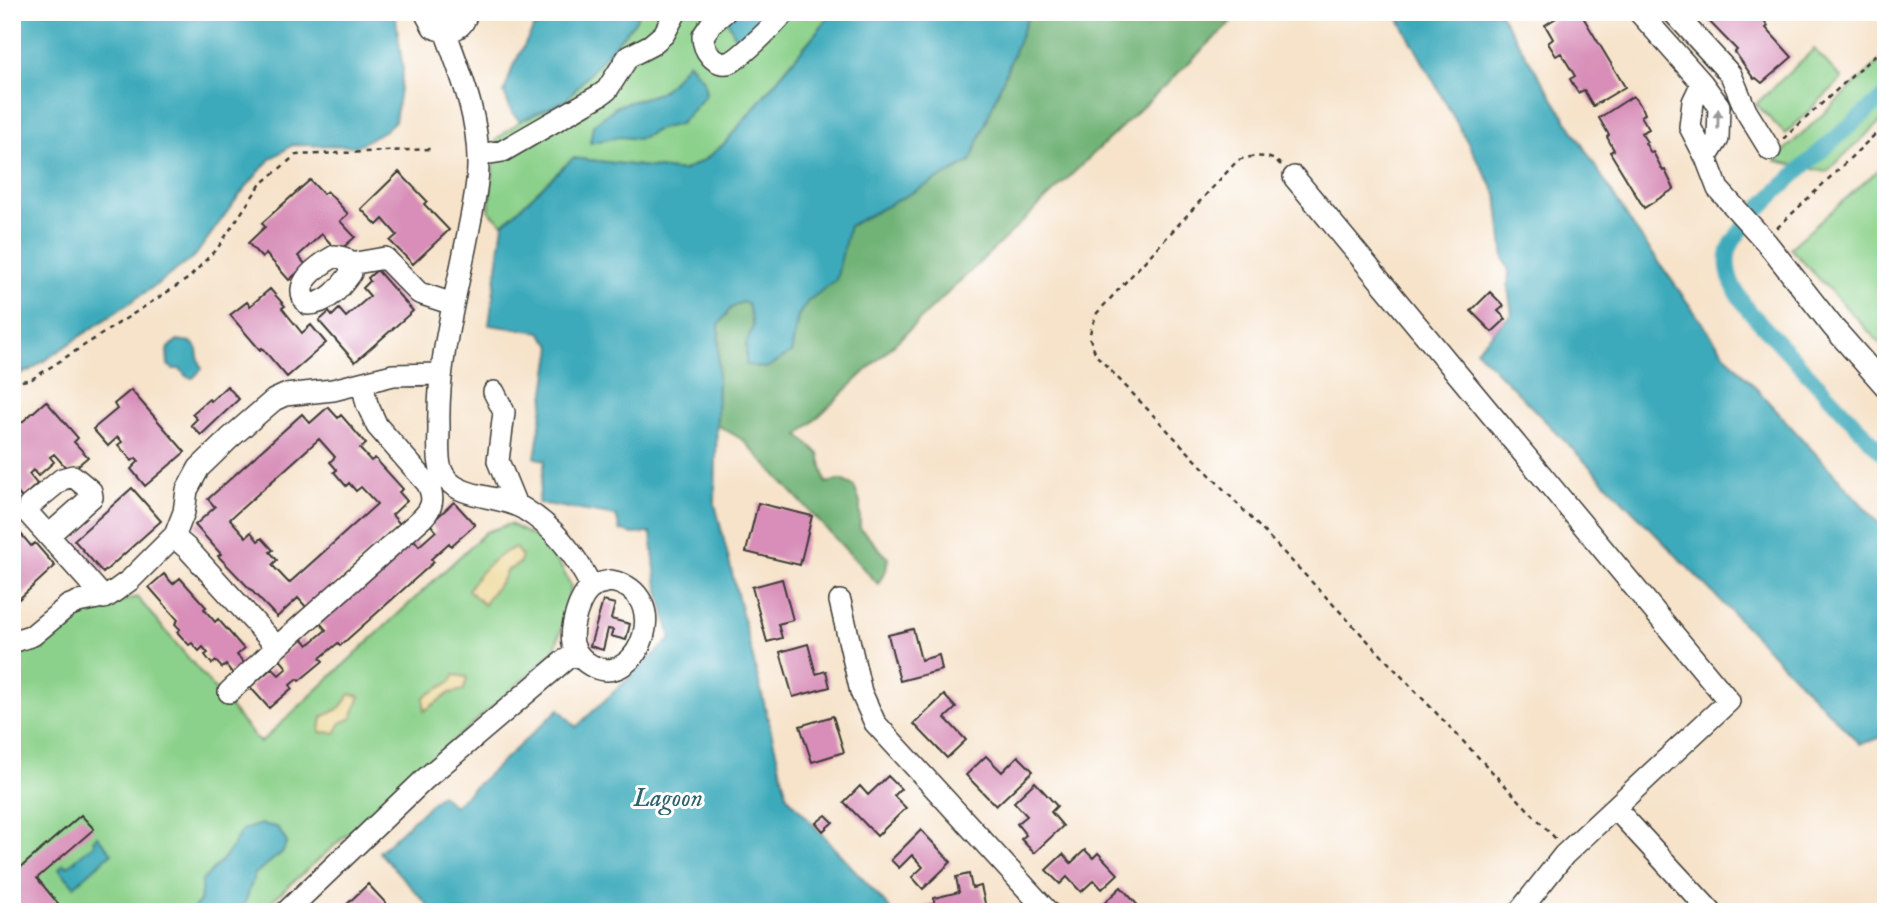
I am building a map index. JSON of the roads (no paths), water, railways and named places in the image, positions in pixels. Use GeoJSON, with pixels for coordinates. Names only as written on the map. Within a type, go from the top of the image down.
{"type":"FeatureCollection","features":[{"type":"Feature","properties":{"kind":"street"},"geometry":{"type":"LineString","coordinates":[[425,12],[433,27],[446,32],[458,28],[467,12]]}},
{"type":"Feature","properties":{"kind":"street"},"geometry":{"type":"LineString","coordinates":[[478,155],[503,151],[607,90],[628,57],[651,45],[664,34],[676,12]]}},
{"type":"Feature","properties":{"kind":"street"},"geometry":{"type":"LineString","coordinates":[[725,12],[711,24],[703,36],[705,48],[710,55],[723,63],[735,60],[779,21],[784,12]]}},
{"type":"Feature","properties":{"kind":"street"},"geometry":{"type":"LineString","coordinates":[[1639,12],[1702,83],[1718,106],[1718,139],[1706,158],[1713,181],[1886,387]]}},
{"type":"Feature","properties":{"kind":"street"},"geometry":{"type":"LineString","coordinates":[[1673,12],[1731,75],[1746,111],[1770,150]]}},
{"type":"Feature","properties":{"kind":"street"},"geometry":{"type":"LineString","coordinates":[[446,32],[471,102],[478,155],[475,191],[440,374],[440,466],[446,480],[461,490],[498,498],[516,505],[536,518],[562,542],[582,566],[592,588]]}},
{"type":"Feature","properties":{"kind":"street"},"geometry":{"type":"LineString","coordinates":[[1294,177],[1729,701],[1568,852],[1519,912]]}},
{"type":"Feature","properties":{"kind":"street"},"geometry":{"type":"LineString","coordinates":[[350,264],[385,258],[419,293],[453,304]]}},
{"type":"Feature","properties":{"kind":"street"},"geometry":{"type":"LineString","coordinates":[[12,642],[33,635],[68,606],[104,598],[130,580],[174,537],[180,526],[187,490],[199,468],[266,406],[285,396],[333,390],[393,374],[440,374]]}},
{"type":"Feature","properties":{"kind":"street"},"geometry":{"type":"LineString","coordinates":[[229,692],[425,516],[431,506],[432,492],[427,483],[371,416],[362,383]]}},
{"type":"Feature","properties":{"kind":"street"},"geometry":{"type":"LineString","coordinates":[[494,392],[504,412],[498,461],[516,505]]}},
{"type":"Feature","properties":{"kind":"street"},"geometry":{"type":"LineString","coordinates":[[49,535],[104,598]]}},
{"type":"Feature","properties":{"kind":"street"},"geometry":{"type":"LineString","coordinates":[[174,537],[276,648]]}},
{"type":"Feature","properties":{"kind":"street"},"geometry":{"type":"LineString","coordinates":[[611,581],[625,584],[633,590],[645,605],[646,621],[633,657],[617,669],[599,669],[581,659],[577,653],[572,639],[573,629],[580,605],[592,588],[611,581]]}},
{"type":"Feature","properties":{"kind":"street"},"geometry":{"type":"LineString","coordinates":[[840,601],[861,692],[875,723],[1048,912]]}},
{"type":"Feature","properties":{"kind":"street"},"geometry":{"type":"LineString","coordinates":[[286,912],[425,779],[565,660],[577,653]]}},
{"type":"Feature","properties":{"kind":"street"},"geometry":{"type":"LineString","coordinates":[[1615,808],[1711,912]]}},
{"type":"Feature","properties":{"kind":"water"},"geometry":{"type":"Polygon","coordinates":[[[12,12],[395,12],[403,70],[395,121],[384,131],[357,146],[293,145],[270,159],[241,193],[195,256],[29,371],[12,376],[12,12]]]}},
{"type":"Feature","properties":{"kind":"water"},"geometry":{"type":"Polygon","coordinates":[[[556,12],[639,12],[635,22],[566,100],[520,121],[512,113],[504,93],[513,66],[538,20],[556,12]]]}},
{"type":"Feature","properties":{"kind":"water"},"geometry":{"type":"Polygon","coordinates":[[[735,12],[776,12],[750,36],[738,42],[727,20],[735,12]]]}},
{"type":"Feature","properties":{"kind":"water","name":"Lagoon"},"geometry":{"type":"Polygon","coordinates":[[[833,12],[1030,12],[970,162],[849,226],[836,280],[808,301],[798,316],[791,353],[766,368],[746,365],[746,345],[753,326],[748,304],[742,302],[730,309],[719,325],[715,504],[787,796],[893,912],[434,912],[379,852],[441,794],[454,806],[559,709],[576,727],[671,639],[656,579],[651,533],[633,534],[620,530],[616,516],[538,503],[545,460],[535,458],[552,346],[540,332],[489,325],[503,224],[573,158],[683,171],[706,159],[725,143],[833,12]]]}},
{"type":"Feature","properties":{"kind":"water"},"geometry":{"type":"Polygon","coordinates":[[[1395,12],[1499,12],[1633,226],[1723,352],[1886,531],[1886,736],[1860,744],[1476,350],[1512,314],[1508,288],[1509,272],[1504,258],[1497,195],[1395,12]]]}},
{"type":"Feature","properties":{"kind":"water"},"geometry":{"type":"Polygon","coordinates":[[[688,62],[704,81],[706,95],[680,124],[659,129],[639,139],[619,137],[590,143],[593,125],[617,106],[659,93],[688,62]]]}},
{"type":"Feature","properties":{"kind":"water"},"geometry":{"type":"Polygon","coordinates":[[[177,340],[191,342],[197,348],[202,369],[193,378],[168,365],[167,350],[177,340]]]}},
{"type":"Feature","properties":{"kind":"water"},"geometry":{"type":"Polygon","coordinates":[[[261,824],[277,827],[287,842],[283,852],[255,874],[244,906],[236,912],[190,912],[200,901],[202,881],[226,856],[242,830],[261,824]]]}},
{"type":"Feature","properties":{"kind":"water"},"geometry":{"type":"Polygon","coordinates":[[[97,836],[112,853],[74,886],[59,869],[64,864],[67,867],[95,843],[93,840],[97,836]]]}},
{"type":"Feature","properties":{"kind":"waterway"},"geometry":{"type":"LineString","coordinates":[[1886,95],[1774,194],[1737,236],[1728,259],[1732,283],[1749,311],[1886,457]]}}]}
